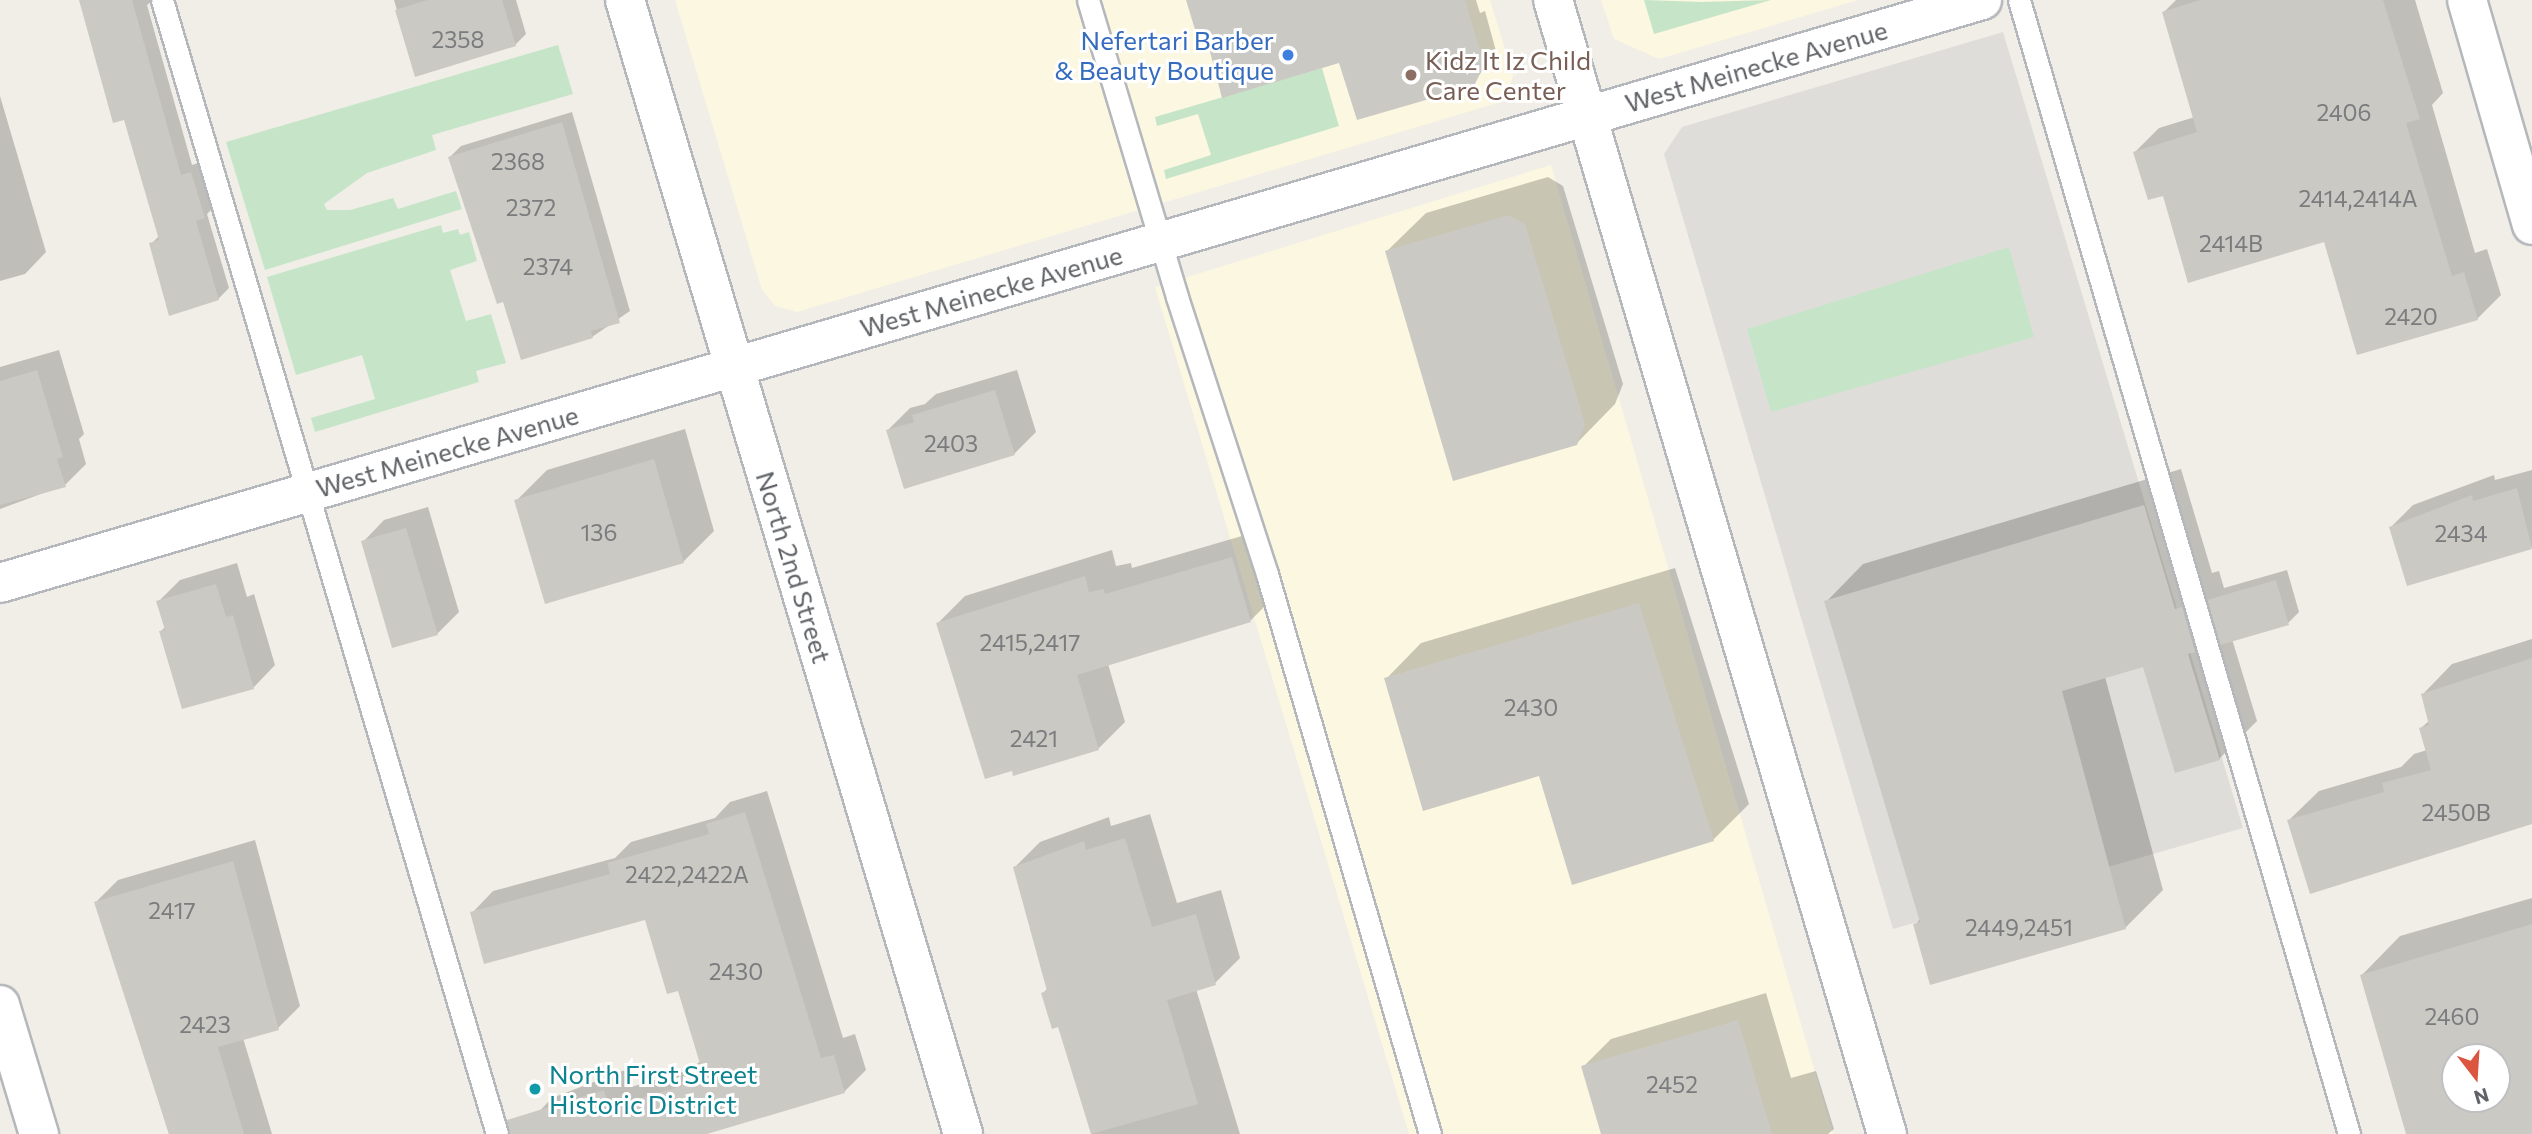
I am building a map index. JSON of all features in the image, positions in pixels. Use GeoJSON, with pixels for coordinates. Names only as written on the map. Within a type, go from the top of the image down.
{"type":"FeatureCollection","features":[{"type":"Feature","properties":{"kind":"street","name":"North 2nd Street"},"geometry":{"type":"LineString","coordinates":[[625,0],[963,1134]]}},
{"type":"Feature","properties":{"kind":"street"},"geometry":{"type":"LineString","coordinates":[[1553,0],[1887,1134]]}},
{"type":"Feature","properties":{"kind":"street"},"geometry":{"type":"LineString","coordinates":[[2467,0],[2532,225]]}},
{"type":"Feature","properties":{"kind":"street","name":"West Meinecke Avenue"},"geometry":{"type":"LineString","coordinates":[[0,583],[1971,2]]}},
{"type":"Feature","properties":{"kind":"street"},"geometry":{"type":"LineString","coordinates":[[0,1004],[39,1134]]}},
{"type":"Feature","properties":{"kind":"lane"},"geometry":{"type":"LineString","coordinates":[[162,0],[497,1134]]}},
{"type":"Feature","properties":{"kind":"lane"},"geometry":{"type":"LineString","coordinates":[[1088,0],[1161,242],[1267,574],[1430,1134]]}},
{"type":"Feature","properties":{"kind":"lane"},"geometry":{"type":"LineString","coordinates":[[2019,0],[2349,1134]]}},
{"type":"Feature","properties":{"kind":"shaded area"},"geometry":{"type":"Polygon","coordinates":[[[675,0],[1490,0],[1513,75],[1509,93],[1501,102],[797,312],[775,306],[762,290],[675,0]]]}},
{"type":"Feature","properties":{"kind":"shaded area"},"geometry":{"type":"Polygon","coordinates":[[[1601,0],[1858,0],[1659,59],[1614,39],[1601,0]]]}},
{"type":"Feature","properties":{"kind":"shaded area"},"geometry":{"type":"Polygon","coordinates":[[[2003,32],[2243,828],[1893,929],[1664,154],[1682,127],[2003,32]]]}},
{"type":"Feature","properties":{"kind":"shaded area"},"geometry":{"type":"Polygon","coordinates":[[[1551,165],[1833,1134],[1409,1134],[1155,287],[1551,165]]]}},
{"type":"Feature","properties":{"kind":"green space"},"geometry":{"type":"Polygon","coordinates":[[[1644,0],[1702,2],[1771,0],[1654,34],[1644,0]]]}},
{"type":"Feature","properties":{"kind":"green space"},"geometry":{"type":"Polygon","coordinates":[[[558,45],[573,94],[432,135],[436,150],[367,173],[324,204],[327,210],[350,210],[393,198],[398,209],[456,191],[462,209],[265,270],[226,142],[558,45]]]}},
{"type":"Feature","properties":{"kind":"green space"},"geometry":{"type":"Polygon","coordinates":[[[1322,68],[1339,126],[1166,179],[1164,170],[1211,155],[1198,114],[1157,126],[1155,117],[1322,68]]]}},
{"type":"Feature","properties":{"kind":"green space"},"geometry":{"type":"Polygon","coordinates":[[[441,225],[443,233],[458,229],[460,235],[469,232],[477,261],[450,270],[466,321],[491,314],[506,363],[476,371],[479,382],[315,432],[311,418],[375,399],[362,355],[296,375],[267,277],[441,225]]]}},
{"type":"Feature","properties":{"kind":"green space"},"geometry":{"type":"Polygon","coordinates":[[[2009,247],[2034,337],[1771,412],[1747,329],[2009,247]]]}},
{"type":"Feature","properties":{"kind":"building"},"geometry":{"type":"Polygon","coordinates":[[[79,0],[132,0],[181,175],[191,172],[205,218],[196,221],[219,300],[169,316],[149,243],[159,240],[124,120],[113,123],[79,0]]]}},
{"type":"Feature","properties":{"kind":"building"},"geometry":{"type":"Polygon","coordinates":[[[427,0],[502,0],[516,46],[415,77],[395,10],[427,0]]]}},
{"type":"Feature","properties":{"kind":"building"},"geometry":{"type":"Polygon","coordinates":[[[1186,0],[1465,0],[1484,65],[1474,86],[1357,120],[1339,63],[1222,98],[1208,44],[1200,46],[1186,0]]]}},
{"type":"Feature","properties":{"kind":"building"},"geometry":{"type":"Polygon","coordinates":[[[2200,0],[2383,0],[2420,119],[2406,123],[2452,276],[2464,272],[2478,320],[2357,355],[2324,242],[2188,283],[2163,196],[2148,200],[2133,152],[2197,132],[2162,12],[2200,0]]]}},
{"type":"Feature","properties":{"kind":"building"},"geometry":{"type":"Polygon","coordinates":[[[562,122],[620,323],[591,331],[593,338],[521,360],[503,302],[497,304],[448,157],[562,122]]]}},
{"type":"Feature","properties":{"kind":"building"},"geometry":{"type":"Polygon","coordinates":[[[1508,215],[1525,224],[1585,424],[1577,445],[1453,481],[1385,251],[1508,215]]]}},
{"type":"Feature","properties":{"kind":"building"},"geometry":{"type":"Polygon","coordinates":[[[37,370],[63,457],[57,459],[66,487],[0,505],[0,381],[37,370]]]}},
{"type":"Feature","properties":{"kind":"building"},"geometry":{"type":"Polygon","coordinates":[[[995,390],[1015,455],[904,489],[886,430],[914,422],[912,415],[995,390]]]}},
{"type":"Feature","properties":{"kind":"building"},"geometry":{"type":"Polygon","coordinates":[[[654,459],[684,563],[545,604],[514,500],[654,459]]]}},
{"type":"Feature","properties":{"kind":"building"},"geometry":{"type":"Polygon","coordinates":[[[2517,488],[2532,549],[2407,586],[2389,527],[2472,495],[2473,501],[2517,488]]]}},
{"type":"Feature","properties":{"kind":"building"},"geometry":{"type":"Polygon","coordinates":[[[2144,505],[2175,609],[2182,607],[2195,652],[2188,654],[2220,760],[2175,773],[2143,667],[2062,691],[2126,929],[1930,985],[1913,924],[1920,922],[1824,601],[2144,505]]]}},
{"type":"Feature","properties":{"kind":"building"},"geometry":{"type":"Polygon","coordinates":[[[406,528],[438,635],[392,648],[361,541],[406,528]]]}},
{"type":"Feature","properties":{"kind":"building"},"geometry":{"type":"Polygon","coordinates":[[[1232,557],[1251,622],[1077,675],[1099,750],[1013,776],[1012,771],[985,779],[936,623],[1085,576],[1089,592],[1104,589],[1105,594],[1232,557]]]}},
{"type":"Feature","properties":{"kind":"building"},"geometry":{"type":"Polygon","coordinates":[[[2276,580],[2289,625],[2220,645],[2207,600],[2276,580]]]}},
{"type":"Feature","properties":{"kind":"building"},"geometry":{"type":"Polygon","coordinates":[[[216,584],[226,617],[233,615],[254,689],[182,709],[159,631],[165,630],[156,601],[216,584]]]}},
{"type":"Feature","properties":{"kind":"building"},"geometry":{"type":"Polygon","coordinates":[[[1639,603],[1714,841],[1572,885],[1539,776],[1423,811],[1384,678],[1639,603]]]}},
{"type":"Feature","properties":{"kind":"building"},"geometry":{"type":"Polygon","coordinates":[[[2532,658],[2532,824],[2310,894],[2287,820],[2384,792],[2382,783],[2431,770],[2419,728],[2429,725],[2421,694],[2532,658]]]}},
{"type":"Feature","properties":{"kind":"building"},"geometry":{"type":"Polygon","coordinates":[[[745,812],[821,1058],[834,1055],[845,1093],[707,1134],[510,1134],[507,1120],[604,1090],[609,1108],[691,1083],[687,1071],[701,1067],[678,991],[667,994],[645,920],[484,964],[470,912],[610,874],[607,863],[709,834],[706,824],[745,812]]]}},
{"type":"Feature","properties":{"kind":"building"},"geometry":{"type":"Polygon","coordinates":[[[1125,838],[1152,927],[1196,914],[1216,985],[1167,1000],[1198,1104],[1091,1134],[1058,1027],[1052,1029],[1041,993],[1047,991],[1013,867],[1084,841],[1086,850],[1125,838]]]}},
{"type":"Feature","properties":{"kind":"building"},"geometry":{"type":"Polygon","coordinates":[[[233,861],[279,1030],[218,1047],[244,1134],[169,1134],[94,902],[233,861]]]}},
{"type":"Feature","properties":{"kind":"building"},"geometry":{"type":"Polygon","coordinates":[[[2532,924],[2532,1134],[2406,1134],[2360,975],[2532,924]]]}},
{"type":"Feature","properties":{"kind":"building"},"geometry":{"type":"Polygon","coordinates":[[[1738,1020],[1772,1134],[1601,1134],[1581,1066],[1738,1020]]]}},
{"type":"Feature","properties":{"kind":"place","name":"Nefertari Barber & Beauty Boutique"},"geometry":{"type":"Point","coordinates":[1288,55]}},
{"type":"Feature","properties":{"kind":"place","name":"Kidz It Iz Child Care Center"},"geometry":{"type":"Point","coordinates":[1411,75]}},
{"type":"Feature","properties":{"kind":"place","name":"North First Street Historic District"},"geometry":{"type":"Point","coordinates":[535,1089]}}]}
